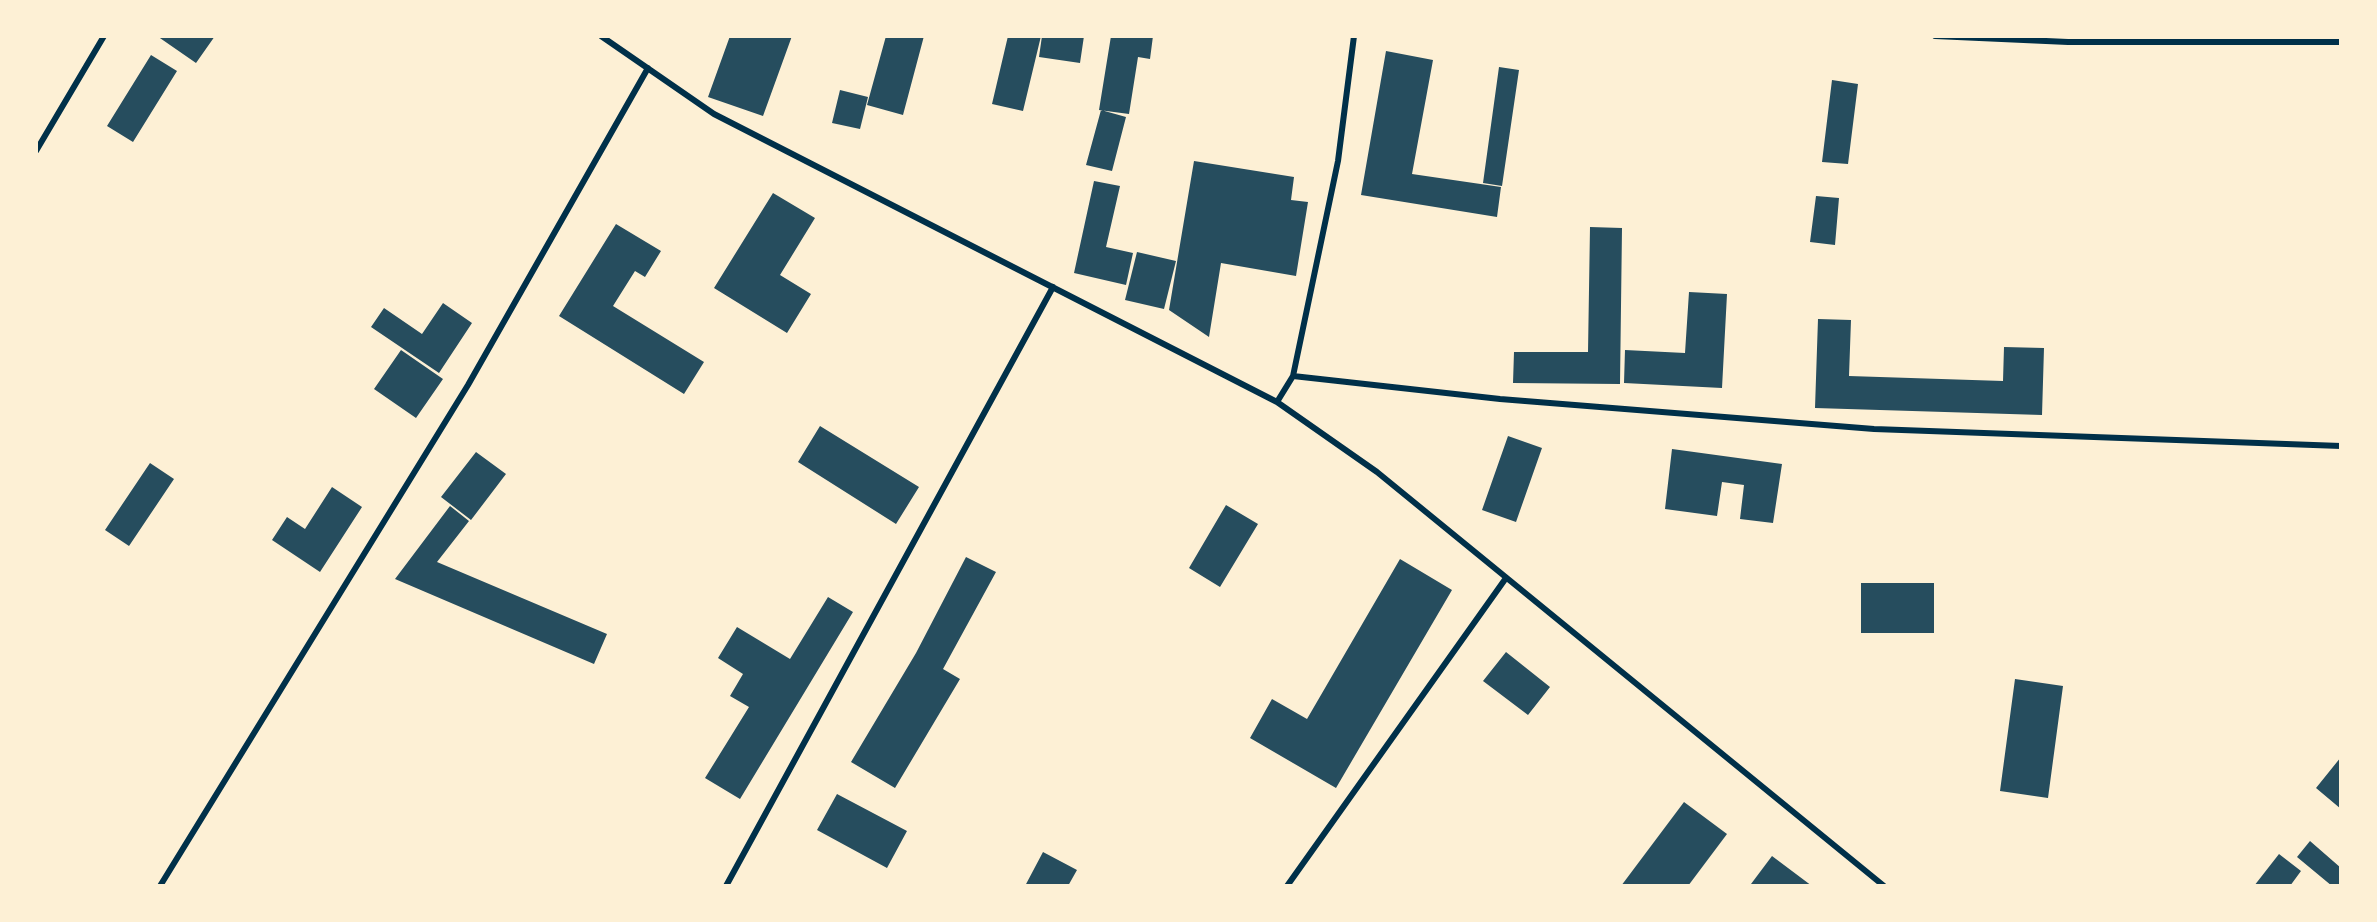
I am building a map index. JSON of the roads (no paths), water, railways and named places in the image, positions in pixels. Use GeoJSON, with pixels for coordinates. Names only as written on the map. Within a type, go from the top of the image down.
{"type":"FeatureCollection","features":[{"type":"Feature","properties":{"kind":"street"},"geometry":{"type":"LineString","coordinates":[[36,151],[104,36]]}},
{"type":"Feature","properties":{"kind":"street"},"geometry":{"type":"LineString","coordinates":[[601,36],[714,114],[1277,402],[1377,472],[1884,886]]}},
{"type":"Feature","properties":{"kind":"street"},"geometry":{"type":"LineString","coordinates":[[1277,402],[1293,376],[1338,161],[1354,36]]}},
{"type":"Feature","properties":{"kind":"street"},"geometry":{"type":"LineString","coordinates":[[1935,36],[2068,42],[2341,42]]}},
{"type":"Feature","properties":{"kind":"street"},"geometry":{"type":"LineString","coordinates":[[160,886],[468,385],[648,68]]}},
{"type":"Feature","properties":{"kind":"street"},"geometry":{"type":"LineString","coordinates":[[726,886],[1053,287]]}},
{"type":"Feature","properties":{"kind":"street"},"geometry":{"type":"LineString","coordinates":[[1293,376],[1500,399],[1874,429],[2341,446]]}},
{"type":"Feature","properties":{"kind":"street"},"geometry":{"type":"LineString","coordinates":[[1287,886],[1506,578]]}}]}
